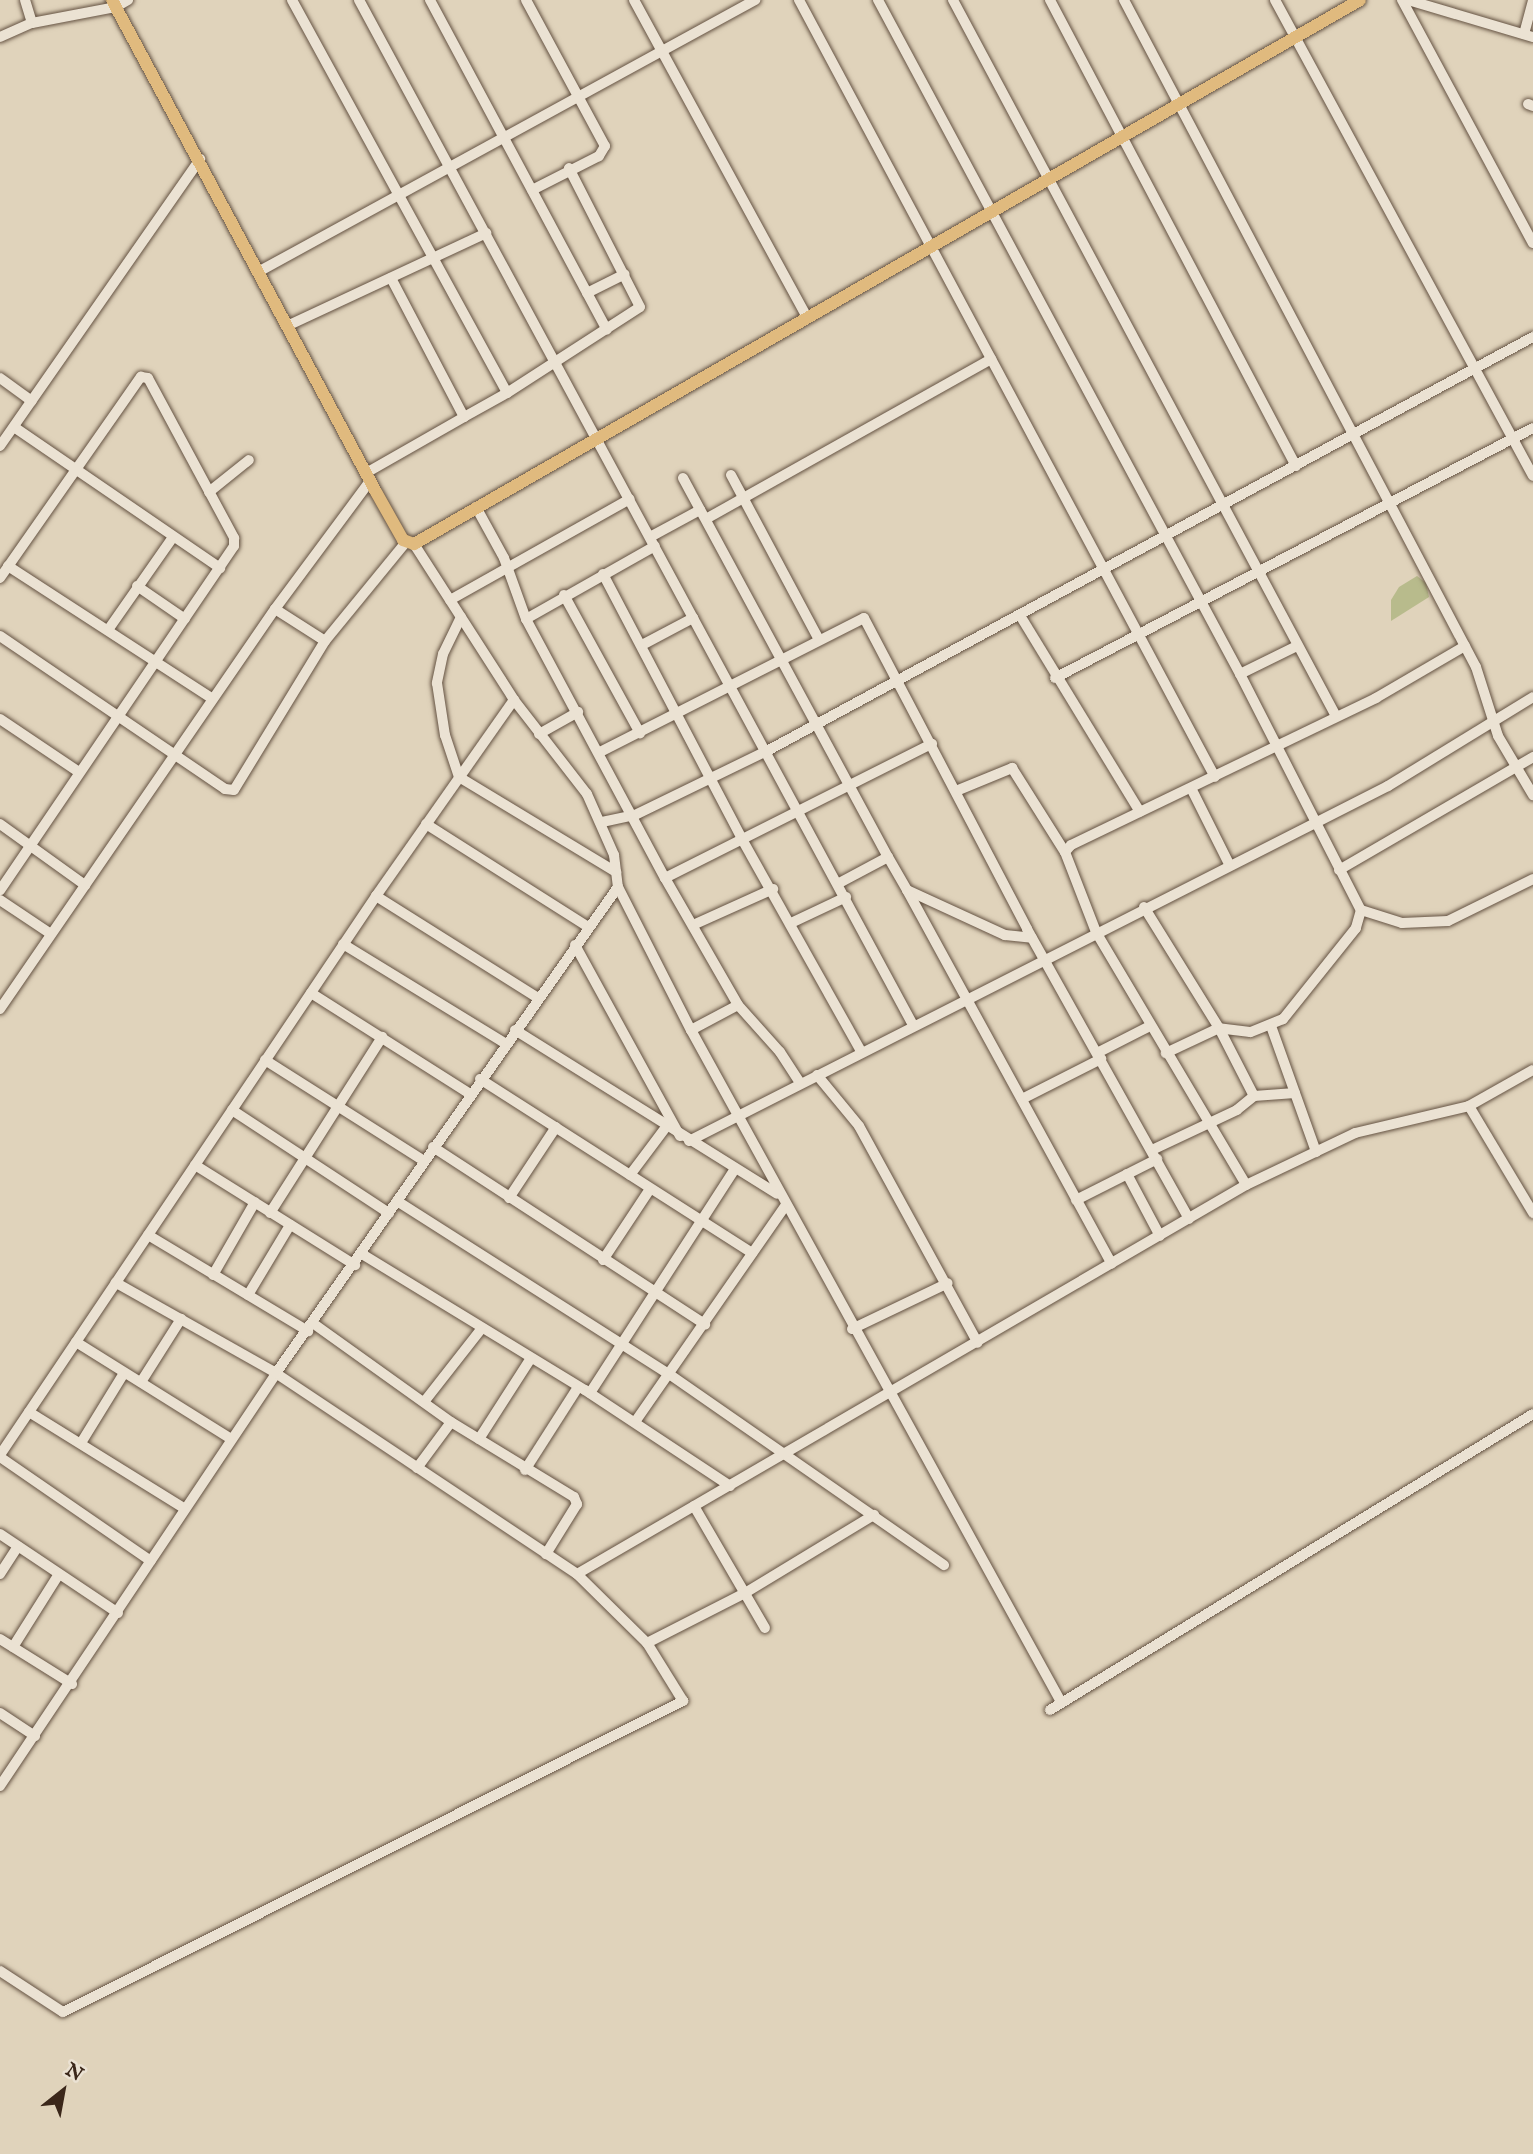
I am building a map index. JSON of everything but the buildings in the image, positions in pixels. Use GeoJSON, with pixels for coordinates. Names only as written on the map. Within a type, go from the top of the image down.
{"type":"FeatureCollection","features":[{"type":"Feature","properties":{"kind":"main road"},"geometry":{"type":"LineString","coordinates":[[114,4],[200,159],[368,477],[410,543],[598,439],[1360,0]]}},
{"type":"Feature","properties":{"kind":"street"},"geometry":{"type":"LineString","coordinates":[[25,0],[32,23]]}},
{"type":"Feature","properties":{"kind":"street"},"geometry":{"type":"LineString","coordinates":[[0,37],[32,23],[128,0]]}},
{"type":"Feature","properties":{"kind":"street"},"geometry":{"type":"LineString","coordinates":[[292,0],[507,393]]}},
{"type":"Feature","properties":{"kind":"street"},"geometry":{"type":"LineString","coordinates":[[359,0],[557,362],[765,752],[801,812],[913,1024]]}},
{"type":"Feature","properties":{"kind":"street"},"geometry":{"type":"LineString","coordinates":[[430,0],[607,330]]}},
{"type":"Feature","properties":{"kind":"street"},"geometry":{"type":"LineString","coordinates":[[526,0],[606,146],[599,156],[569,168],[533,190]]}},
{"type":"Feature","properties":{"kind":"street"},"geometry":{"type":"LineString","coordinates":[[634,0],[807,317]]}},
{"type":"Feature","properties":{"kind":"street"},"geometry":{"type":"LineString","coordinates":[[258,272],[661,49],[755,0]]}},
{"type":"Feature","properties":{"kind":"street"},"geometry":{"type":"LineString","coordinates":[[799,0],[1215,777]]}},
{"type":"Feature","properties":{"kind":"street"},"geometry":{"type":"LineString","coordinates":[[879,0],[1240,674],[1361,911],[1356,928],[1294,1007],[1271,1026],[1250,1032],[1219,1028],[1166,1053]]}},
{"type":"Feature","properties":{"kind":"street"},"geometry":{"type":"LineString","coordinates":[[953,0],[1052,179],[1221,508],[1336,716]]}},
{"type":"Feature","properties":{"kind":"street"},"geometry":{"type":"LineString","coordinates":[[1050,0],[1120,140],[1296,466]]}},
{"type":"Feature","properties":{"kind":"street"},"geometry":{"type":"LineString","coordinates":[[1124,0],[1465,646],[1486,692],[1492,720],[1533,795]]}},
{"type":"Feature","properties":{"kind":"street"},"geometry":{"type":"LineString","coordinates":[[1275,0],[1533,476]]}},
{"type":"Feature","properties":{"kind":"street"},"geometry":{"type":"LineString","coordinates":[[1402,0],[1533,243]]}},
{"type":"Feature","properties":{"kind":"street"},"geometry":{"type":"LineString","coordinates":[[1408,0],[1529,35],[1533,0]]}},
{"type":"Feature","properties":{"kind":"street"},"geometry":{"type":"LineString","coordinates":[[0,446],[200,159]]}},
{"type":"Feature","properties":{"kind":"street"},"geometry":{"type":"LineString","coordinates":[[0,1009],[211,698],[368,477],[557,362],[640,307],[569,168]]}},
{"type":"Feature","properties":{"kind":"street"},"geometry":{"type":"LineString","coordinates":[[287,326],[486,233]]}},
{"type":"Feature","properties":{"kind":"street"},"geometry":{"type":"LineString","coordinates":[[587,293],[625,274]]}},
{"type":"Feature","properties":{"kind":"street"},"geometry":{"type":"LineString","coordinates":[[391,278],[464,417]]}},
{"type":"Feature","properties":{"kind":"street"},"geometry":{"type":"LineString","coordinates":[[602,822],[635,815],[765,752],[1021,617],[1533,337]]}},
{"type":"Feature","properties":{"kind":"street"},"geometry":{"type":"LineString","coordinates":[[526,619],[653,542],[703,515],[745,499],[991,359]]}},
{"type":"Feature","properties":{"kind":"street"},"geometry":{"type":"LineString","coordinates":[[0,578],[144,375],[151,380],[234,540],[220,568],[0,890]]}},
{"type":"Feature","properties":{"kind":"street"},"geometry":{"type":"LineString","coordinates":[[0,378],[32,401]]}},
{"type":"Feature","properties":{"kind":"street"},"geometry":{"type":"LineString","coordinates":[[14,426],[220,568]]}},
{"type":"Feature","properties":{"kind":"street"},"geometry":{"type":"LineString","coordinates":[[1055,678],[1139,635],[1199,599],[1533,428]]}},
{"type":"Feature","properties":{"kind":"street"},"geometry":{"type":"LineString","coordinates":[[209,492],[249,460]]}},
{"type":"Feature","properties":{"kind":"street"},"geometry":{"type":"LineString","coordinates":[[731,475],[820,640]]}},
{"type":"Feature","properties":{"kind":"street"},"geometry":{"type":"LineString","coordinates":[[683,478],[1112,1264]]}},
{"type":"Feature","properties":{"kind":"street"},"geometry":{"type":"LineString","coordinates":[[450,600],[505,566],[630,499]]}},
{"type":"Feature","properties":{"kind":"street"},"geometry":{"type":"LineString","coordinates":[[476,507],[505,566],[526,619],[635,815],[666,878],[738,1006],[772,1042],[800,1083]]}},
{"type":"Feature","properties":{"kind":"street"},"geometry":{"type":"LineString","coordinates":[[108,630],[173,537]]}},
{"type":"Feature","properties":{"kind":"street"},"geometry":{"type":"LineString","coordinates":[[0,636],[225,789],[234,790],[324,641],[410,543],[514,700],[587,794],[602,822],[618,887],[691,1030],[852,1329],[1061,1702]]}},
{"type":"Feature","properties":{"kind":"street"},"geometry":{"type":"LineString","coordinates":[[8,566],[211,698]]}},
{"type":"Feature","properties":{"kind":"street"},"geometry":{"type":"LineString","coordinates":[[603,574],[743,841],[773,889],[861,1051]]}},
{"type":"Feature","properties":{"kind":"street"},"geometry":{"type":"LineString","coordinates":[[137,586],[185,618]]}},
{"type":"Feature","properties":{"kind":"street"},"geometry":{"type":"LineString","coordinates":[[564,595],[640,733]]}},
{"type":"Feature","properties":{"kind":"street"},"geometry":{"type":"LineString","coordinates":[[275,609],[324,641]]}},
{"type":"Feature","properties":{"kind":"street"},"geometry":{"type":"LineString","coordinates":[[461,617],[443,654],[437,683],[445,736],[459,777],[616,872]]}},
{"type":"Feature","properties":{"kind":"street"},"geometry":{"type":"LineString","coordinates":[[1021,617],[1055,678],[1140,813]]}},
{"type":"Feature","properties":{"kind":"street"},"geometry":{"type":"LineString","coordinates":[[642,645],[693,618]]}},
{"type":"Feature","properties":{"kind":"street"},"geometry":{"type":"LineString","coordinates":[[600,752],[864,618],[1032,938],[1189,1219]]}},
{"type":"Feature","properties":{"kind":"street"},"geometry":{"type":"LineString","coordinates":[[1240,674],[1297,646]]}},
{"type":"Feature","properties":{"kind":"street"},"geometry":{"type":"LineString","coordinates":[[1065,852],[1401,685],[1465,646]]}},
{"type":"Feature","properties":{"kind":"street"},"geometry":{"type":"LineString","coordinates":[[685,1139],[737,1116],[1313,820],[1388,786],[1533,697]]}},
{"type":"Feature","properties":{"kind":"street"},"geometry":{"type":"LineString","coordinates":[[151,1561],[0,1456],[343,944],[514,700]]}},
{"type":"Feature","properties":{"kind":"street"},"geometry":{"type":"LineString","coordinates":[[539,734],[578,712]]}},
{"type":"Feature","properties":{"kind":"street"},"geometry":{"type":"LineString","coordinates":[[0,719],[79,772]]}},
{"type":"Feature","properties":{"kind":"street"},"geometry":{"type":"LineString","coordinates":[[666,878],[932,744]]}},
{"type":"Feature","properties":{"kind":"street"},"geometry":{"type":"LineString","coordinates":[[1339,870],[1533,757]]}},
{"type":"Feature","properties":{"kind":"street"},"geometry":{"type":"LineString","coordinates":[[956,791],[1013,768],[1065,852],[1096,932],[1207,1125],[1247,1185]]}},
{"type":"Feature","properties":{"kind":"street"},"geometry":{"type":"LineString","coordinates":[[1191,788],[1229,864]]}},
{"type":"Feature","properties":{"kind":"street"},"geometry":{"type":"LineString","coordinates":[[0,824],[85,885]]}},
{"type":"Feature","properties":{"kind":"street"},"geometry":{"type":"LineString","coordinates":[[426,824],[588,927]]}},
{"type":"Feature","properties":{"kind":"street"},"geometry":{"type":"LineString","coordinates":[[839,883],[888,857]]}},
{"type":"Feature","properties":{"kind":"street"},"geometry":{"type":"LineString","coordinates":[[1361,911],[1402,923],[1448,921],[1533,879]]}},
{"type":"Feature","properties":{"kind":"street"},"geometry":{"type":"LineString","coordinates":[[0,1786],[72,1684],[184,1508],[276,1373],[355,1265],[480,1079],[618,887]]}},
{"type":"Feature","properties":{"kind":"street"},"geometry":{"type":"LineString","coordinates":[[693,925],[773,889]]}},
{"type":"Feature","properties":{"kind":"street"},"geometry":{"type":"LineString","coordinates":[[907,890],[1005,935],[1032,938]]}},
{"type":"Feature","properties":{"kind":"street"},"geometry":{"type":"LineString","coordinates":[[376,896],[538,998]]}},
{"type":"Feature","properties":{"kind":"street"},"geometry":{"type":"LineString","coordinates":[[791,923],[846,897]]}},
{"type":"Feature","properties":{"kind":"street"},"geometry":{"type":"LineString","coordinates":[[0,900],[51,934]]}},
{"type":"Feature","properties":{"kind":"street"},"geometry":{"type":"LineString","coordinates":[[1144,907],[1219,1028],[1254,1096]]}},
{"type":"Feature","properties":{"kind":"street"},"geometry":{"type":"LineString","coordinates":[[343,944],[506,1044]]}},
{"type":"Feature","properties":{"kind":"street"},"geometry":{"type":"LineString","coordinates":[[575,945],[685,1139]]}},
{"type":"Feature","properties":{"kind":"street"},"geometry":{"type":"LineString","coordinates":[[311,993],[470,1094]]}},
{"type":"Feature","properties":{"kind":"street"},"geometry":{"type":"LineString","coordinates":[[691,1030],[738,1006]]}},
{"type":"Feature","properties":{"kind":"street"},"geometry":{"type":"LineString","coordinates":[[1022,1099],[1150,1026]]}},
{"type":"Feature","properties":{"kind":"street"},"geometry":{"type":"LineString","coordinates":[[1271,1026],[1316,1152]]}},
{"type":"Feature","properties":{"kind":"street"},"geometry":{"type":"LineString","coordinates":[[515,1030],[685,1139],[779,1195]]}},
{"type":"Feature","properties":{"kind":"street"},"geometry":{"type":"LineString","coordinates":[[271,1213],[382,1037]]}},
{"type":"Feature","properties":{"kind":"street"},"geometry":{"type":"LineString","coordinates":[[265,1060],[424,1161]]}},
{"type":"Feature","properties":{"kind":"street"},"geometry":{"type":"LineString","coordinates":[[577,1574],[1247,1185],[1365,1130],[1469,1106],[1533,1070]]}},
{"type":"Feature","properties":{"kind":"street"},"geometry":{"type":"LineString","coordinates":[[817,1075],[859,1126],[948,1283],[978,1343]]}},
{"type":"Feature","properties":{"kind":"street"},"geometry":{"type":"LineString","coordinates":[[480,1079],[699,1222],[752,1253]]}},
{"type":"Feature","properties":{"kind":"street"},"geometry":{"type":"LineString","coordinates":[[1076,1200],[1127,1174],[1154,1154],[1254,1096],[1295,1093]]}},
{"type":"Feature","properties":{"kind":"street"},"geometry":{"type":"LineString","coordinates":[[1469,1106],[1533,1213]]}},
{"type":"Feature","properties":{"kind":"street"},"geometry":{"type":"LineString","coordinates":[[232,1110],[389,1213]]}},
{"type":"Feature","properties":{"kind":"street"},"geometry":{"type":"LineString","coordinates":[[509,1198],[556,1127]]}},
{"type":"Feature","properties":{"kind":"street"},"geometry":{"type":"LineString","coordinates":[[630,1175],[666,1127]]}},
{"type":"Feature","properties":{"kind":"street"},"geometry":{"type":"LineString","coordinates":[[433,1147],[705,1324]]}},
{"type":"Feature","properties":{"kind":"street"},"geometry":{"type":"LineString","coordinates":[[195,1165],[355,1265]]}},
{"type":"Feature","properties":{"kind":"street"},"geometry":{"type":"LineString","coordinates":[[590,1393],[652,1291],[735,1169]]}},
{"type":"Feature","properties":{"kind":"street"},"geometry":{"type":"LineString","coordinates":[[1127,1174],[1160,1236]]}},
{"type":"Feature","properties":{"kind":"street"},"geometry":{"type":"LineString","coordinates":[[603,1260],[650,1189]]}},
{"type":"Feature","properties":{"kind":"street"},"geometry":{"type":"LineString","coordinates":[[397,1201],[669,1374],[787,1453],[944,1565]]}},
{"type":"Feature","properties":{"kind":"street"},"geometry":{"type":"LineString","coordinates":[[213,1275],[255,1202]]}},
{"type":"Feature","properties":{"kind":"street"},"geometry":{"type":"LineString","coordinates":[[635,1422],[785,1206]]}},
{"type":"Feature","properties":{"kind":"street"},"geometry":{"type":"LineString","coordinates":[[248,1295],[290,1225]]}},
{"type":"Feature","properties":{"kind":"street"},"geometry":{"type":"LineString","coordinates":[[148,1235],[248,1295],[311,1327],[451,1422],[577,1501],[546,1554]]}},
{"type":"Feature","properties":{"kind":"street"},"geometry":{"type":"LineString","coordinates":[[362,1254],[590,1393],[730,1486]]}},
{"type":"Feature","properties":{"kind":"street"},"geometry":{"type":"LineString","coordinates":[[0,1971],[63,2012],[683,1701],[647,1643],[577,1574],[276,1373],[116,1283]]}},
{"type":"Feature","properties":{"kind":"street"},"geometry":{"type":"LineString","coordinates":[[852,1329],[948,1283]]}},
{"type":"Feature","properties":{"kind":"street"},"geometry":{"type":"LineString","coordinates":[[141,1382],[181,1319]]}},
{"type":"Feature","properties":{"kind":"street"},"geometry":{"type":"LineString","coordinates":[[424,1402],[482,1328]]}},
{"type":"Feature","properties":{"kind":"street"},"geometry":{"type":"LineString","coordinates":[[76,1342],[231,1439]]}},
{"type":"Feature","properties":{"kind":"street"},"geometry":{"type":"LineString","coordinates":[[479,1440],[531,1358]]}},
{"type":"Feature","properties":{"kind":"street"},"geometry":{"type":"LineString","coordinates":[[81,1443],[124,1373]]}},
{"type":"Feature","properties":{"kind":"street"},"geometry":{"type":"LineString","coordinates":[[525,1470],[579,1387]]}},
{"type":"Feature","properties":{"kind":"street"},"geometry":{"type":"LineString","coordinates":[[29,1412],[184,1508]]}},
{"type":"Feature","properties":{"kind":"street"},"geometry":{"type":"LineString","coordinates":[[1050,1710],[1533,1414]]}},
{"type":"Feature","properties":{"kind":"street"},"geometry":{"type":"LineString","coordinates":[[417,1468],[451,1422]]}},
{"type":"Feature","properties":{"kind":"street"},"geometry":{"type":"LineString","coordinates":[[694,1506],[765,1628]]}},
{"type":"Feature","properties":{"kind":"street"},"geometry":{"type":"LineString","coordinates":[[647,1643],[745,1593],[874,1515]]}},
{"type":"Feature","properties":{"kind":"street"},"geometry":{"type":"LineString","coordinates":[[0,1534],[118,1613]]}},
{"type":"Feature","properties":{"kind":"street"},"geometry":{"type":"LineString","coordinates":[[0,1574],[18,1546]]}},
{"type":"Feature","properties":{"kind":"street"},"geometry":{"type":"LineString","coordinates":[[13,1647],[59,1574]]}},
{"type":"Feature","properties":{"kind":"street"},"geometry":{"type":"LineString","coordinates":[[0,1639],[72,1684]]}},
{"type":"Feature","properties":{"kind":"street"},"geometry":{"type":"LineString","coordinates":[[0,1713],[35,1736]]}},
{"type":"Feature","properties":{"kind":"green space"},"geometry":{"type":"Polygon","coordinates":[[[1417,576],[1426,583],[1429,597],[1391,621],[1391,600],[1399,587],[1417,576]]]}}]}
